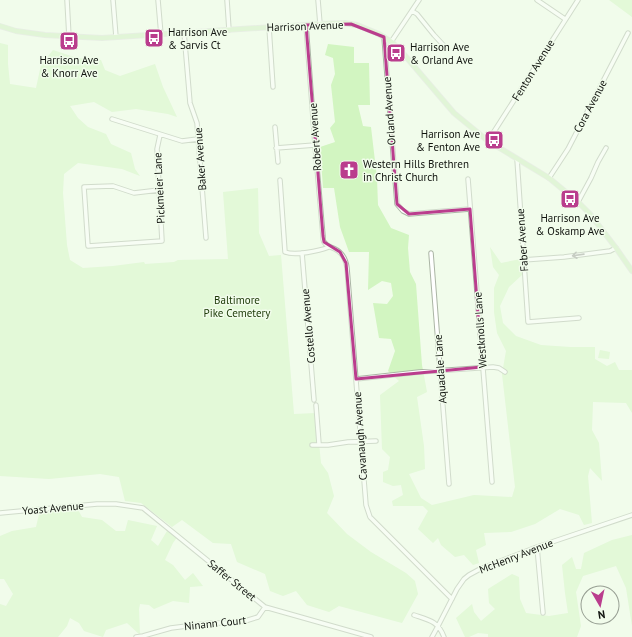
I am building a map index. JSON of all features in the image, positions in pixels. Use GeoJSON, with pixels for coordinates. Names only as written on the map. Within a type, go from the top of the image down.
{"type":"FeatureCollection","features":[{"type":"Feature","properties":{"kind":"main road","name":"Harrison Avenue"},"geometry":{"type":"LineString","coordinates":[[0,26],[16,31],[69,37],[116,37],[320,24],[351,24],[363,28],[384,37],[401,51],[448,107],[488,141],[549,178],[578,202],[590,214],[632,271]]}},
{"type":"Feature","properties":{"kind":"street"},"geometry":{"type":"LineString","coordinates":[[67,0],[69,37]]}},
{"type":"Feature","properties":{"kind":"street"},"geometry":{"type":"LineString","coordinates":[[113,0],[116,37]]}},
{"type":"Feature","properties":{"kind":"street"},"geometry":{"type":"LineString","coordinates":[[158,0],[161,34]]}},
{"type":"Feature","properties":{"kind":"street"},"geometry":{"type":"LineString","coordinates":[[227,0],[229,30]]}},
{"type":"Feature","properties":{"kind":"street"},"geometry":{"type":"LineString","coordinates":[[318,0],[320,24]]}},
{"type":"Feature","properties":{"kind":"street"},"geometry":{"type":"LineString","coordinates":[[391,42],[419,0]]}},
{"type":"Feature","properties":{"kind":"street"},"geometry":{"type":"LineString","coordinates":[[537,0],[565,19]]}},
{"type":"Feature","properties":{"kind":"street","name":"Fenton Avenue"},"geometry":{"type":"LineString","coordinates":[[488,141],[578,0]]}},
{"type":"Feature","properties":{"kind":"street"},"geometry":{"type":"LineString","coordinates":[[412,11],[417,14],[447,49]]}},
{"type":"Feature","properties":{"kind":"street","name":"Robert Avenue"},"geometry":{"type":"LineString","coordinates":[[306,25],[323,236],[324,242],[329,247]]}},
{"type":"Feature","properties":{"kind":"street"},"geometry":{"type":"LineString","coordinates":[[269,27],[273,87]]}},
{"type":"Feature","properties":{"kind":"street","name":"Baker Avenue"},"geometry":{"type":"LineString","coordinates":[[184,32],[190,102],[198,123],[206,238]]}},
{"type":"Feature","properties":{"kind":"street","name":"Cora Avenue"},"geometry":{"type":"LineString","coordinates":[[549,178],[568,149],[628,33]]}},
{"type":"Feature","properties":{"kind":"street","name":"Orland Avenue"},"geometry":{"type":"LineString","coordinates":[[384,37],[397,204],[403,212],[409,214],[470,209]]}},
{"type":"Feature","properties":{"kind":"street"},"geometry":{"type":"LineString","coordinates":[[112,119],[182,141],[198,139]]}},
{"type":"Feature","properties":{"kind":"street"},"geometry":{"type":"LineString","coordinates":[[275,127],[278,162]]}},
{"type":"Feature","properties":{"kind":"street","name":"Pickmeier Lane"},"geometry":{"type":"LineString","coordinates":[[159,190],[134,193],[113,186],[84,187],[88,246],[162,241],[157,149],[160,135]]}},
{"type":"Feature","properties":{"kind":"street"},"geometry":{"type":"LineString","coordinates":[[276,148],[315,145]]}},
{"type":"Feature","properties":{"kind":"street"},"geometry":{"type":"LineString","coordinates":[[578,202],[606,148]]}},
{"type":"Feature","properties":{"kind":"street","name":"Faber Avenue"},"geometry":{"type":"LineString","coordinates":[[517,159],[528,322],[579,318]]}},
{"type":"Feature","properties":{"kind":"street","name":"Westknolls Lane"},"geometry":{"type":"LineString","coordinates":[[468,179],[492,482]]}},
{"type":"Feature","properties":{"kind":"street"},"geometry":{"type":"LineString","coordinates":[[280,180],[285,252],[290,254],[302,253],[322,250],[329,247]]}},
{"type":"Feature","properties":{"kind":"street","name":"Cavanaugh Avenue"},"geometry":{"type":"LineString","coordinates":[[329,247],[340,252],[346,263],[366,504],[370,517],[452,599]]}},
{"type":"Feature","properties":{"kind":"street"},"geometry":{"type":"LineString","coordinates":[[523,260],[564,257],[610,251],[616,248]]}},
{"type":"Feature","properties":{"kind":"street","name":"Costello Avenue"},"geometry":{"type":"LineString","coordinates":[[302,253],[319,444]]}},
{"type":"Feature","properties":{"kind":"street","name":"Aquadale Lane"},"geometry":{"type":"LineString","coordinates":[[431,253],[449,484]]}},
{"type":"Feature","properties":{"kind":"street"},"geometry":{"type":"LineString","coordinates":[[356,379],[496,367],[505,372]]}},
{"type":"Feature","properties":{"kind":"street"},"geometry":{"type":"LineString","coordinates":[[312,445],[328,445],[348,442],[376,442]]}},
{"type":"Feature","properties":{"kind":"street","name":"Yoast Avenue"},"geometry":{"type":"LineString","coordinates":[[0,513],[106,504]]}},
{"type":"Feature","properties":{"kind":"street","name":"Saffer Street"},"geometry":{"type":"LineString","coordinates":[[106,504],[144,508],[265,607],[371,637]]}},
{"type":"Feature","properties":{"kind":"street","name":"McHenry Avenue"},"geometry":{"type":"LineString","coordinates":[[432,637],[460,584],[474,571],[537,547],[632,515]]}},
{"type":"Feature","properties":{"kind":"street"},"geometry":{"type":"LineString","coordinates":[[537,547],[543,613]]}},
{"type":"Feature","properties":{"kind":"street","name":"Ninann Court"},"geometry":{"type":"LineString","coordinates":[[136,637],[171,628],[211,623],[245,621],[258,617],[265,607]]}},
{"type":"Feature","properties":{"kind":"street"},"geometry":{"type":"LineString","coordinates":[[414,615],[434,622],[444,637]]}},
{"type":"Feature","properties":{"kind":"highlighted area"},"geometry":{"type":"Polygon","coordinates":[[[351,24],[384,37],[397,204],[409,214],[470,209],[482,367],[356,379],[346,263],[340,252],[324,242],[323,236],[306,25],[351,24]]]}},
{"type":"Feature","properties":{"kind":"green space"},"geometry":{"type":"Polygon","coordinates":[[[609,0],[632,0],[632,17],[609,0]]]}},
{"type":"Feature","properties":{"kind":"green space","name":"Baltimore Pike Cemetery"},"geometry":{"type":"Polygon","coordinates":[[[0,43],[8,45],[10,84],[36,88],[41,65],[53,50],[77,58],[101,60],[105,70],[120,76],[155,64],[163,87],[177,117],[168,114],[136,109],[112,112],[94,102],[70,106],[78,118],[88,127],[106,134],[111,144],[131,153],[135,169],[140,176],[122,169],[78,163],[64,174],[63,193],[67,245],[70,260],[83,268],[144,262],[145,264],[174,262],[178,260],[228,259],[223,192],[258,188],[259,233],[269,256],[281,255],[294,414],[316,413],[321,463],[328,473],[334,496],[327,513],[347,534],[371,552],[406,573],[415,581],[418,594],[402,623],[339,606],[329,612],[307,605],[296,591],[283,596],[270,591],[265,574],[237,562],[231,544],[213,543],[182,520],[172,527],[141,503],[125,501],[119,477],[100,474],[49,479],[0,476],[0,43]]]}},
{"type":"Feature","properties":{"kind":"green space"},"geometry":{"type":"Polygon","coordinates":[[[328,44],[354,47],[354,63],[369,63],[370,105],[358,105],[363,126],[371,127],[377,178],[378,205],[391,228],[409,235],[408,248],[410,272],[416,284],[422,365],[427,392],[417,397],[424,446],[425,469],[409,474],[421,498],[432,505],[474,495],[512,497],[515,487],[502,374],[506,351],[497,333],[494,312],[494,288],[499,275],[493,267],[490,247],[501,263],[521,259],[522,275],[509,287],[500,306],[503,323],[516,336],[541,345],[595,347],[595,359],[607,366],[615,362],[619,370],[632,370],[632,413],[626,403],[593,402],[592,430],[599,443],[602,481],[590,468],[588,476],[592,523],[584,525],[579,515],[560,509],[535,524],[511,532],[484,533],[486,545],[476,550],[479,563],[473,565],[464,555],[455,557],[441,545],[438,538],[433,543],[418,529],[428,511],[423,506],[393,506],[392,501],[403,495],[401,485],[393,486],[383,482],[383,472],[388,470],[390,457],[382,449],[380,395],[399,381],[388,371],[395,351],[391,339],[379,338],[373,303],[387,304],[393,296],[391,283],[382,281],[368,290],[369,252],[349,252],[340,227],[334,188],[323,188],[320,147],[335,142],[330,128],[335,122],[331,85],[335,74],[333,58],[325,55],[328,44]]]}},
{"type":"Feature","properties":{"kind":"green space"},"geometry":{"type":"Polygon","coordinates":[[[600,350],[610,352],[609,359],[598,358],[600,350]]]}},
{"type":"Feature","properties":{"kind":"green space"},"geometry":{"type":"Polygon","coordinates":[[[76,506],[82,517],[102,520],[116,531],[125,531],[128,520],[157,526],[151,540],[158,546],[167,531],[170,529],[178,536],[165,560],[173,565],[185,580],[193,573],[203,586],[190,587],[189,603],[173,601],[154,609],[149,605],[140,604],[140,635],[127,623],[106,630],[103,637],[84,631],[79,623],[70,618],[67,626],[58,637],[0,637],[0,604],[6,606],[13,594],[4,579],[0,579],[0,536],[12,531],[36,527],[40,510],[76,506]]]}},
{"type":"Feature","properties":{"kind":"green space"},"geometry":{"type":"Polygon","coordinates":[[[632,535],[632,626],[626,588],[616,566],[583,576],[576,592],[581,626],[577,637],[488,637],[488,634],[478,633],[465,637],[456,618],[472,604],[474,612],[481,621],[495,609],[489,603],[488,589],[512,574],[519,577],[520,599],[526,613],[549,616],[568,613],[562,565],[572,557],[576,569],[581,569],[584,553],[612,540],[632,535]]]}},
{"type":"Feature","properties":{"kind":"place","name":"Harrison Ave & Sarvis Ct"},"geometry":{"type":"Point","coordinates":[154,38]}},
{"type":"Feature","properties":{"kind":"place","name":"Harrison Ave & Knorr Ave"},"geometry":{"type":"Point","coordinates":[69,41]}},
{"type":"Feature","properties":{"kind":"place","name":"Harrison Ave & Orland Ave"},"geometry":{"type":"Point","coordinates":[396,53]}},
{"type":"Feature","properties":{"kind":"place","name":"Harrison Ave & Fenton Ave"},"geometry":{"type":"Point","coordinates":[494,140]}},
{"type":"Feature","properties":{"kind":"place","name":"Western Hills Brethren in Christ Church"},"geometry":{"type":"Point","coordinates":[349,170]}},
{"type":"Feature","properties":{"kind":"place","name":"Harrison Ave & Oskamp Ave"},"geometry":{"type":"Point","coordinates":[570,199]}}]}
